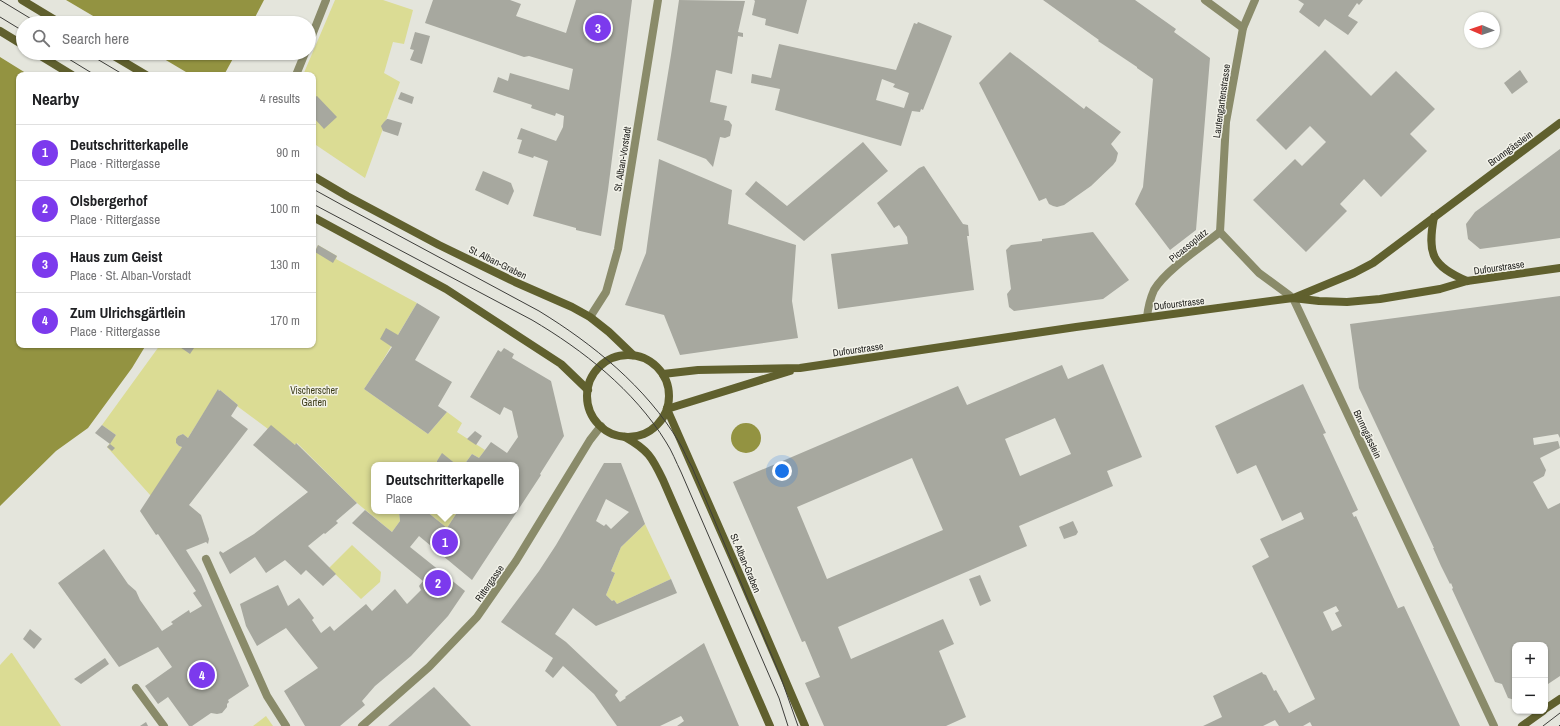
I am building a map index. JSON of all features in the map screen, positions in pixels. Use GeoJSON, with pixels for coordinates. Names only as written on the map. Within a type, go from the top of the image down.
{"type":"FeatureCollection","features":[{"type":"Feature","properties":{"kind":"main road"},"geometry":{"type":"LineString","coordinates":[[22,0],[48,16]]}},
{"type":"Feature","properties":{"kind":"main road"},"geometry":{"type":"LineString","coordinates":[[0,31],[16,41]]}},
{"type":"Feature","properties":{"kind":"main road"},"geometry":{"type":"LineString","coordinates":[[47,60],[67,72]]}},
{"type":"Feature","properties":{"kind":"main road"},"geometry":{"type":"LineString","coordinates":[[121,60],[141,72]]}},
{"type":"Feature","properties":{"kind":"main road","name":"Brunngässlein"},"geometry":{"type":"LineString","coordinates":[[1293,298],[1324,287],[1361,270],[1391,250],[1560,123]]}},
{"type":"Feature","properties":{"kind":"main road","name":"St. Alban-Graben"},"geometry":{"type":"LineString","coordinates":[[316,178],[439,245],[515,282],[572,307],[590,317],[609,332],[633,356]]}},
{"type":"Feature","properties":{"kind":"main road"},"geometry":{"type":"LineString","coordinates":[[1434,217],[1431,240],[1432,252],[1436,261],[1443,269],[1467,282]]}},
{"type":"Feature","properties":{"kind":"main road"},"geometry":{"type":"LineString","coordinates":[[316,219],[446,289],[555,360],[588,390]]}},
{"type":"Feature","properties":{"kind":"main road","name":"Dufourstrasse"},"geometry":{"type":"LineString","coordinates":[[663,374],[698,370],[800,368],[1146,317],[1293,298],[1347,302],[1380,299],[1440,289],[1467,282],[1560,268]]}},
{"type":"Feature","properties":{"kind":"main road"},"geometry":{"type":"LineString","coordinates":[[621,356],[633,356],[645,359],[663,374],[668,385],[669,398],[667,410],[650,431],[638,436],[625,437],[612,434],[601,426],[593,416],[588,403],[588,390],[592,377],[599,367],[608,361],[621,356]]}},
{"type":"Feature","properties":{"kind":"main road","name":"Dufourstrasse"},"geometry":{"type":"LineString","coordinates":[[667,410],[800,368]]}},
{"type":"Feature","properties":{"kind":"main road","name":"St. Alban-Graben"},"geometry":{"type":"LineString","coordinates":[[667,410],[737,567],[805,726]]}},
{"type":"Feature","properties":{"kind":"main road"},"geometry":{"type":"LineString","coordinates":[[625,437],[640,446],[653,460],[770,726]]}},
{"type":"Feature","properties":{"kind":"main road"},"geometry":{"type":"LineString","coordinates":[[1548,707],[1560,699]]}},
{"type":"Feature","properties":{"kind":"main road"},"geometry":{"type":"LineString","coordinates":[[1522,726],[1538,714]]}},
{"type":"Feature","properties":{"kind":"street"},"geometry":{"type":"LineString","coordinates":[[316,25],[326,0]]}},
{"type":"Feature","properties":{"kind":"street","name":"St. Alban-Vorstadt"},"geometry":{"type":"LineString","coordinates":[[590,317],[606,292],[618,249],[658,0]]}},
{"type":"Feature","properties":{"kind":"street"},"geometry":{"type":"LineString","coordinates":[[1204,0],[1243,28]]}},
{"type":"Feature","properties":{"kind":"street","name":"Lautengartenstrasse"},"geometry":{"type":"LineString","coordinates":[[1220,232],[1226,122],[1243,28],[1255,0]]}},
{"type":"Feature","properties":{"kind":"street"},"geometry":{"type":"LineString","coordinates":[[297,72],[302,60]]}},
{"type":"Feature","properties":{"kind":"street","name":"Picassoplatz"},"geometry":{"type":"LineString","coordinates":[[1146,317],[1150,299],[1154,290],[1163,278],[1220,232],[1259,273],[1293,298]]}},
{"type":"Feature","properties":{"kind":"street","name":"Brunngässlein"},"geometry":{"type":"LineString","coordinates":[[1293,298],[1494,726]]}},
{"type":"Feature","properties":{"kind":"street","name":"Rittergasse"},"geometry":{"type":"LineString","coordinates":[[362,726],[430,667],[477,617],[516,561],[590,440],[601,426]]}},
{"type":"Feature","properties":{"kind":"street"},"geometry":{"type":"LineString","coordinates":[[206,560],[267,696],[286,726]]}},
{"type":"Feature","properties":{"kind":"street"},"geometry":{"type":"LineString","coordinates":[[136,688],[164,726]]}},
{"type":"Feature","properties":{"kind":"green space"},"geometry":{"type":"Polygon","coordinates":[[[335,0],[383,0],[413,10],[404,44],[393,42],[384,73],[400,82],[365,178],[316,145],[316,72],[304,72],[309,60],[316,60],[316,45],[335,0]]]}},
{"type":"Feature","properties":{"kind":"green space","name":"Vischerscher Garten"},"geometry":{"type":"Polygon","coordinates":[[[318,245],[337,256],[336,259],[417,303],[364,389],[428,434],[447,412],[462,423],[457,432],[485,450],[479,458],[472,454],[466,462],[453,462],[442,454],[437,462],[371,462],[371,514],[399,514],[400,521],[392,532],[357,503],[297,443],[295,445],[268,429],[237,406],[238,405],[220,390],[218,390],[188,438],[183,434],[178,436],[176,443],[182,447],[151,496],[107,447],[116,435],[102,425],[158,348],[316,348],[316,249],[318,245]]]}},
{"type":"Feature","properties":{"kind":"green space"},"geometry":{"type":"Polygon","coordinates":[[[430,514],[456,514],[447,528],[430,514]]]}},
{"type":"Feature","properties":{"kind":"green space"},"geometry":{"type":"Polygon","coordinates":[[[645,524],[671,579],[617,604],[606,595],[615,573],[611,571],[621,547],[645,524]]]}},
{"type":"Feature","properties":{"kind":"green space"},"geometry":{"type":"Polygon","coordinates":[[[352,545],[381,572],[380,582],[361,599],[329,568],[352,545]]]}},
{"type":"Feature","properties":{"kind":"green space"},"geometry":{"type":"Polygon","coordinates":[[[11,653],[61,726],[0,726],[0,665],[11,653]]]}},
{"type":"Feature","properties":{"kind":"green space"},"geometry":{"type":"Polygon","coordinates":[[[266,716],[273,726],[253,726],[266,716]]]}},
{"type":"Feature","properties":{"kind":"shaded area"},"geometry":{"type":"Polygon","coordinates":[[[0,0],[264,0],[256,16],[16,16],[16,60],[232,60],[226,72],[16,72],[16,348],[144,348],[132,368],[88,428],[56,451],[0,506],[0,0]]]}},
{"type":"Feature","properties":{"kind":"shaded area"},"geometry":{"type":"Polygon","coordinates":[[[746,423],[757,427],[761,438],[757,449],[746,453],[735,449],[731,438],[735,427],[746,423]]]}},
{"type":"Feature","properties":{"kind":"pier"},"geometry":{"type":"Polygon","coordinates":[[[0,0],[66,0],[93,16],[16,16],[16,60],[166,60],[186,72],[24,72],[0,57],[0,0]]]}},
{"type":"Feature","properties":{"kind":"building"},"geometry":{"type":"Polygon","coordinates":[[[433,0],[510,0],[521,4],[516,16],[566,33],[576,0],[632,0],[601,236],[576,230],[576,228],[533,216],[548,161],[534,156],[533,158],[518,153],[522,140],[517,139],[521,128],[556,141],[563,127],[564,116],[556,113],[555,116],[531,108],[532,105],[493,92],[498,77],[508,81],[510,73],[569,90],[573,69],[529,56],[524,57],[425,23],[433,0]]]}},
{"type":"Feature","properties":{"kind":"building"},"geometry":{"type":"Polygon","coordinates":[[[679,0],[745,1],[738,32],[743,33],[743,37],[738,36],[732,74],[716,70],[710,102],[727,106],[724,120],[729,121],[732,125],[730,136],[725,138],[720,137],[713,167],[706,159],[657,140],[679,0]]]}},
{"type":"Feature","properties":{"kind":"building"},"geometry":{"type":"Polygon","coordinates":[[[754,0],[807,0],[798,34],[765,25],[766,19],[752,15],[754,0]]]}},
{"type":"Feature","properties":{"kind":"building"},"geometry":{"type":"Polygon","coordinates":[[[1043,0],[1135,0],[1176,29],[1174,32],[1210,58],[1196,230],[1170,250],[1135,204],[1143,187],[1153,79],[1098,41],[1099,40],[1043,0]]]}},
{"type":"Feature","properties":{"kind":"building"},"geometry":{"type":"Polygon","coordinates":[[[1298,0],[1363,0],[1359,5],[1357,3],[1348,16],[1358,22],[1348,35],[1325,19],[1319,27],[1299,12],[1304,4],[1298,0]]]}},
{"type":"Feature","properties":{"kind":"building"},"geometry":{"type":"Polygon","coordinates":[[[918,22],[952,36],[923,110],[921,109],[920,112],[912,111],[901,146],[775,110],[780,89],[751,83],[752,74],[771,78],[779,44],[896,70],[914,23],[917,24],[918,22]],[[882,79],[876,100],[904,108],[909,93],[893,87],[895,84],[882,79]]]}},
{"type":"Feature","properties":{"kind":"building"},"geometry":{"type":"Polygon","coordinates":[[[415,32],[430,36],[422,64],[410,60],[414,50],[410,49],[415,32]]]}},
{"type":"Feature","properties":{"kind":"building"},"geometry":{"type":"Polygon","coordinates":[[[1325,50],[1371,96],[1396,71],[1435,109],[1410,134],[1427,151],[1381,197],[1364,179],[1340,204],[1347,211],[1306,252],[1253,200],[1295,159],[1302,166],[1326,142],[1310,126],[1286,150],[1256,120],[1325,50]]]}},
{"type":"Feature","properties":{"kind":"building"},"geometry":{"type":"Polygon","coordinates":[[[1010,52],[1084,109],[1086,106],[1121,132],[1111,144],[1118,153],[1116,161],[1113,165],[1091,186],[1064,205],[1057,207],[1053,206],[1049,204],[1046,198],[1039,201],[979,83],[1010,52]]]}},
{"type":"Feature","properties":{"kind":"building"},"geometry":{"type":"Polygon","coordinates":[[[1520,70],[1528,82],[1512,94],[1504,83],[1520,70]]]}},
{"type":"Feature","properties":{"kind":"building"},"geometry":{"type":"Polygon","coordinates":[[[401,92],[414,97],[412,104],[398,99],[401,92]]]}},
{"type":"Feature","properties":{"kind":"building"},"geometry":{"type":"Polygon","coordinates":[[[316,96],[337,117],[324,129],[316,120],[316,96]]]}},
{"type":"Feature","properties":{"kind":"building"},"geometry":{"type":"Polygon","coordinates":[[[387,119],[402,123],[398,136],[383,131],[381,126],[387,119]]]}},
{"type":"Feature","properties":{"kind":"building"},"geometry":{"type":"Polygon","coordinates":[[[863,142],[888,171],[804,241],[745,194],[756,181],[787,206],[863,142]]]}},
{"type":"Feature","properties":{"kind":"building"},"geometry":{"type":"Polygon","coordinates":[[[1560,149],[1560,238],[1480,249],[1468,239],[1466,224],[1475,212],[1560,149]]]}},
{"type":"Feature","properties":{"kind":"building"},"geometry":{"type":"Polygon","coordinates":[[[659,159],[732,190],[728,224],[796,245],[792,301],[798,338],[680,355],[664,315],[625,305],[646,253],[659,159]]]}},
{"type":"Feature","properties":{"kind":"building"},"geometry":{"type":"Polygon","coordinates":[[[924,166],[963,224],[968,225],[969,236],[967,236],[974,290],[838,309],[831,254],[908,244],[907,237],[899,225],[894,228],[877,203],[919,168],[924,166]]]}},
{"type":"Feature","properties":{"kind":"building"},"geometry":{"type":"Polygon","coordinates":[[[483,171],[511,183],[514,191],[508,205],[475,190],[483,171]]]}},
{"type":"Feature","properties":{"kind":"building"},"geometry":{"type":"Polygon","coordinates":[[[1093,232],[1129,280],[1103,299],[1014,311],[1009,307],[1007,294],[1011,289],[1006,250],[1011,245],[1093,232]]]}},
{"type":"Feature","properties":{"kind":"building"},"geometry":{"type":"Polygon","coordinates":[[[318,245],[337,256],[333,263],[316,253],[318,245]]]}},
{"type":"Feature","properties":{"kind":"building"},"geometry":{"type":"Polygon","coordinates":[[[1560,296],[1560,438],[1558,434],[1533,438],[1534,445],[1558,441],[1560,448],[1540,458],[1546,470],[1544,476],[1533,482],[1548,509],[1560,503],[1560,676],[1548,684],[1548,642],[1512,642],[1512,699],[1508,698],[1502,684],[1495,682],[1452,589],[1451,583],[1450,584],[1441,566],[1359,388],[1350,324],[1560,296]]]}},
{"type":"Feature","properties":{"kind":"building"},"geometry":{"type":"Polygon","coordinates":[[[417,303],[440,317],[415,360],[452,382],[438,406],[447,412],[428,434],[364,389],[392,347],[380,339],[386,328],[398,335],[417,303]]]}},
{"type":"Feature","properties":{"kind":"building"},"geometry":{"type":"Polygon","coordinates":[[[181,348],[194,348],[190,354],[181,348]]]}},
{"type":"Feature","properties":{"kind":"building"},"geometry":{"type":"Polygon","coordinates":[[[504,348],[514,354],[512,358],[551,381],[564,436],[519,508],[519,462],[466,462],[472,454],[479,458],[491,442],[507,453],[518,437],[512,411],[504,407],[500,415],[470,397],[498,350],[501,352],[504,348]]]}},
{"type":"Feature","properties":{"kind":"building"},"geometry":{"type":"Polygon","coordinates":[[[1103,364],[1142,457],[1107,471],[1113,486],[1019,526],[1027,546],[838,627],[851,659],[943,619],[954,644],[939,651],[966,717],[946,726],[824,726],[805,683],[820,677],[805,641],[802,642],[733,482],[958,386],[967,405],[1062,365],[1068,379],[1103,364]],[[1055,418],[1005,439],[1020,476],[1071,454],[1055,418]],[[912,458],[797,507],[827,579],[943,530],[912,458]]]}},
{"type":"Feature","properties":{"kind":"building"},"geometry":{"type":"Polygon","coordinates":[[[1303,384],[1326,433],[1323,434],[1358,510],[1352,513],[1354,517],[1356,516],[1398,608],[1396,609],[1404,606],[1460,726],[1312,726],[1310,722],[1303,726],[1279,726],[1275,720],[1263,726],[1203,726],[1222,717],[1213,696],[1262,672],[1266,675],[1274,691],[1276,690],[1289,713],[1315,699],[1252,566],[1269,557],[1260,539],[1304,519],[1301,512],[1282,521],[1256,465],[1237,474],[1215,426],[1303,384]],[[1336,606],[1323,612],[1332,631],[1342,626],[1335,613],[1339,611],[1336,606]]]}},
{"type":"Feature","properties":{"kind":"building"},"geometry":{"type":"Polygon","coordinates":[[[218,389],[238,405],[231,416],[248,429],[189,505],[201,515],[209,539],[208,544],[206,542],[186,550],[201,574],[249,686],[228,700],[229,702],[227,707],[222,713],[211,713],[192,726],[189,726],[168,697],[158,704],[145,686],[172,667],[158,647],[119,667],[58,583],[104,549],[128,584],[136,591],[140,600],[162,631],[173,624],[171,622],[189,610],[190,613],[202,606],[193,593],[196,591],[158,534],[156,535],[140,511],[182,447],[176,443],[176,439],[178,436],[183,434],[188,438],[218,389]]]}},
{"type":"Feature","properties":{"kind":"building"},"geometry":{"type":"Polygon","coordinates":[[[102,425],[116,435],[110,444],[95,433],[102,425]]]}},
{"type":"Feature","properties":{"kind":"building"},"geometry":{"type":"Polygon","coordinates":[[[271,425],[295,445],[296,443],[357,503],[336,521],[338,523],[308,546],[336,574],[323,586],[306,570],[301,575],[285,560],[266,573],[255,557],[230,574],[219,553],[220,551],[223,553],[254,534],[308,492],[253,445],[271,425]]]}},
{"type":"Feature","properties":{"kind":"building"},"geometry":{"type":"Polygon","coordinates":[[[475,431],[482,436],[476,445],[467,439],[475,431]]]}},
{"type":"Feature","properties":{"kind":"building"},"geometry":{"type":"Polygon","coordinates":[[[110,444],[115,448],[112,451],[107,447],[110,444]]]}},
{"type":"Feature","properties":{"kind":"building"},"geometry":{"type":"Polygon","coordinates":[[[442,453],[453,462],[437,462],[442,453]]]}},
{"type":"Feature","properties":{"kind":"building"},"geometry":{"type":"Polygon","coordinates":[[[604,463],[621,463],[645,524],[621,547],[611,571],[615,573],[606,595],[617,604],[671,579],[677,593],[596,626],[573,608],[555,634],[566,642],[618,691],[615,695],[620,702],[626,698],[625,697],[704,643],[739,726],[677,726],[684,721],[681,716],[660,726],[617,726],[594,694],[563,666],[553,678],[545,671],[553,658],[501,622],[539,571],[604,463]],[[606,499],[596,521],[604,526],[606,524],[611,529],[629,512],[606,499]]]}},
{"type":"Feature","properties":{"kind":"building"},"geometry":{"type":"Polygon","coordinates":[[[365,510],[392,532],[400,521],[399,514],[430,514],[447,528],[456,514],[515,514],[472,580],[419,536],[410,547],[465,591],[448,616],[411,656],[375,686],[362,701],[365,705],[340,726],[305,726],[284,691],[318,668],[286,628],[257,646],[246,626],[240,604],[278,585],[288,606],[299,598],[314,618],[312,620],[321,633],[330,626],[334,631],[366,604],[372,611],[395,589],[407,604],[421,590],[419,586],[423,581],[352,523],[365,510]]]}},
{"type":"Feature","properties":{"kind":"building"},"geometry":{"type":"Polygon","coordinates":[[[1073,521],[1078,532],[1076,535],[1064,539],[1059,527],[1073,521]]]}},
{"type":"Feature","properties":{"kind":"building"},"geometry":{"type":"Polygon","coordinates":[[[980,575],[991,601],[980,606],[969,579],[980,575]]]}},
{"type":"Feature","properties":{"kind":"building"},"geometry":{"type":"Polygon","coordinates":[[[30,629],[42,639],[34,649],[23,639],[30,629]]]}},
{"type":"Feature","properties":{"kind":"building"},"geometry":{"type":"Polygon","coordinates":[[[105,658],[109,664],[81,684],[74,679],[105,658]]]}},
{"type":"Feature","properties":{"kind":"building"},"geometry":{"type":"Polygon","coordinates":[[[434,687],[471,726],[388,726],[408,709],[434,687]]]}},
{"type":"Feature","properties":{"kind":"building"},"geometry":{"type":"Polygon","coordinates":[[[146,722],[148,726],[140,726],[146,722]]]}},
{"type":"Feature","properties":{"kind":"tram line"},"geometry":{"type":"LineString","coordinates":[[0,0],[26,16]]}},
{"type":"Feature","properties":{"kind":"tram line"},"geometry":{"type":"LineString","coordinates":[[0,17],[16,27]]}},
{"type":"Feature","properties":{"kind":"tram line"},"geometry":{"type":"LineString","coordinates":[[70,60],[90,72]]}},
{"type":"Feature","properties":{"kind":"tram line"},"geometry":{"type":"LineString","coordinates":[[99,60],[119,72]]}},
{"type":"Feature","properties":{"kind":"tram line"},"geometry":{"type":"LineString","coordinates":[[316,191],[539,311],[598,352],[617,368],[651,403],[679,442],[692,467],[780,675],[798,726]]}},
{"type":"Feature","properties":{"kind":"tram line"},"geometry":{"type":"LineString","coordinates":[[316,206],[532,320],[570,344],[588,358],[623,388],[639,405],[668,445],[681,472],[779,698],[788,726]]}},
{"type":"Feature","properties":{"kind":"tram line"},"geometry":{"type":"LineString","coordinates":[[1543,726],[1560,713]]}},
{"type":"Feature","properties":{"kind":"place","name":"Haus zum Geist"},"geometry":{"type":"Point","coordinates":[598,28]}},
{"type":"Feature","properties":{"kind":"place","name":"Deutschritterkapelle"},"geometry":{"type":"Point","coordinates":[445,542]}},
{"type":"Feature","properties":{"kind":"place","name":"Olsbergerhof"},"geometry":{"type":"Point","coordinates":[438,583]}},
{"type":"Feature","properties":{"kind":"place","name":"Zum Ulrichsgärtlein"},"geometry":{"type":"Point","coordinates":[202,675]}}]}
